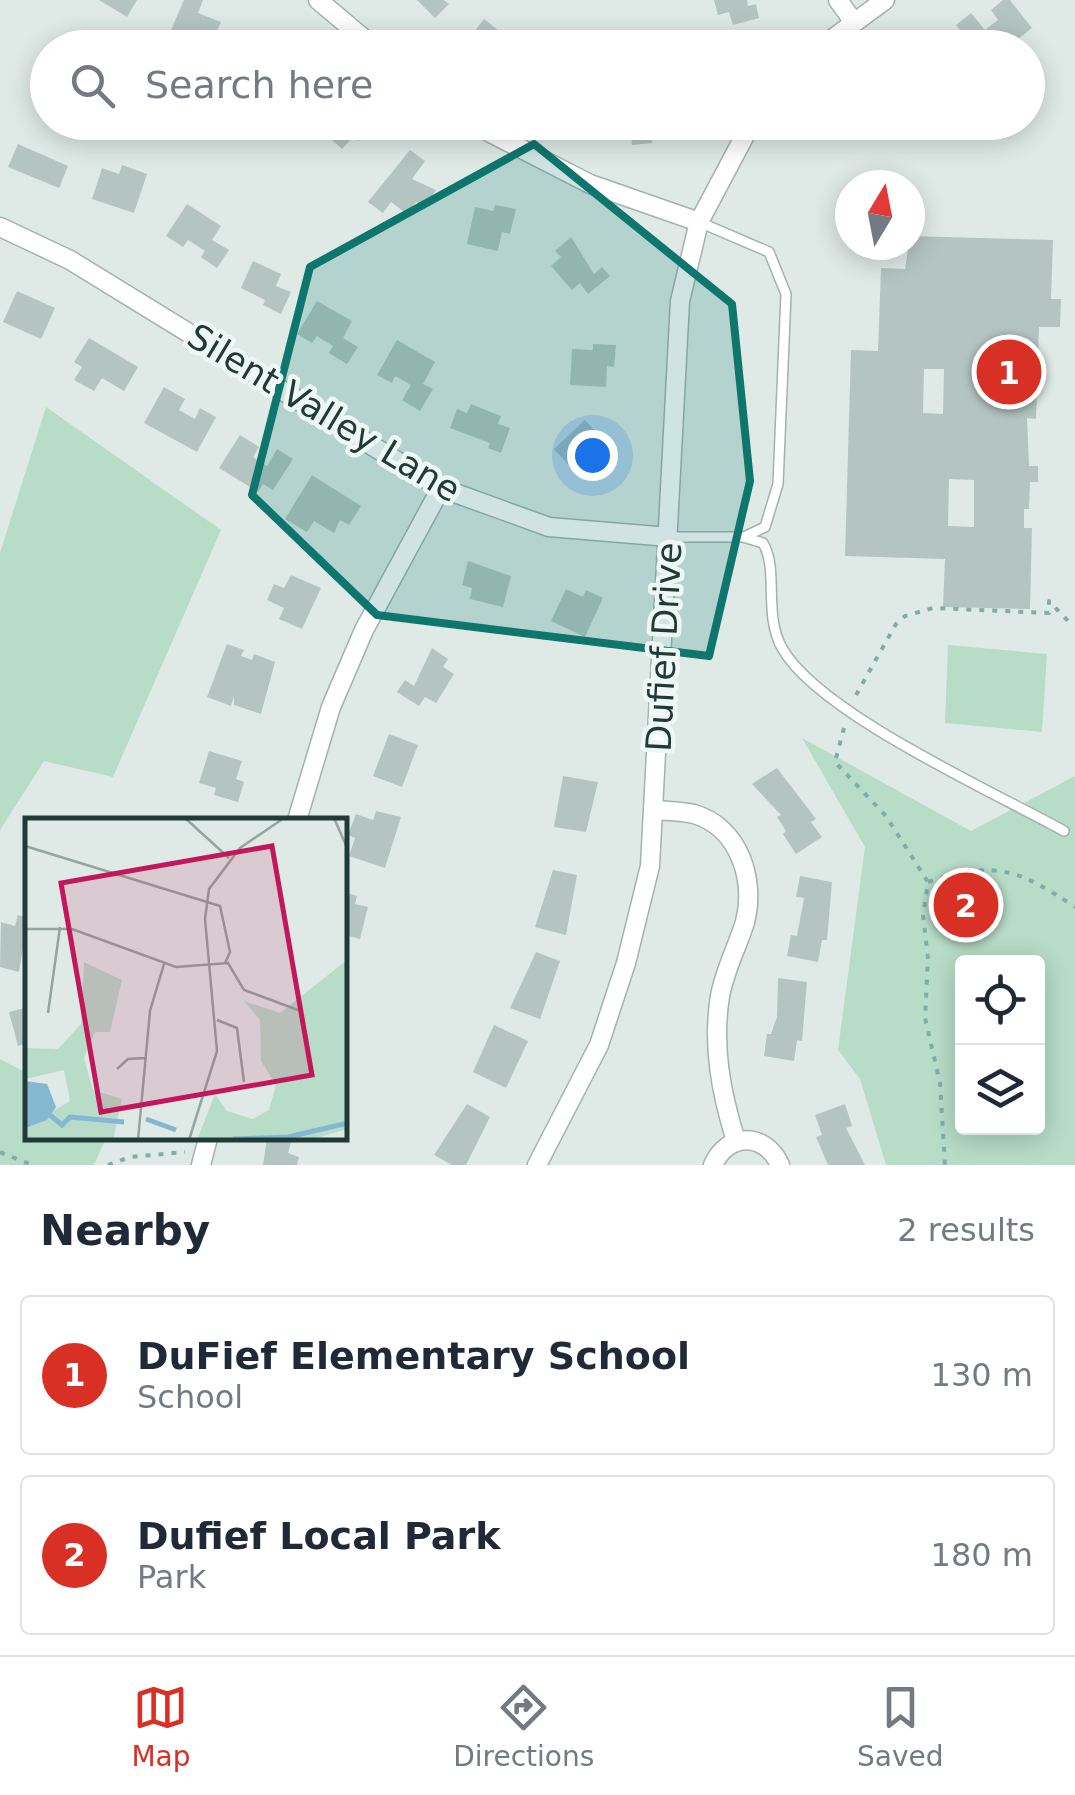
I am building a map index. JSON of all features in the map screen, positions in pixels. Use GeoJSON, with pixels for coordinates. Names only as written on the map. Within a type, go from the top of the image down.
{"type":"FeatureCollection","features":[{"type":"Feature","properties":{"kind":"street"},"geometry":{"type":"LineString","coordinates":[[318,0],[354,30]]}},
{"type":"Feature","properties":{"kind":"street"},"geometry":{"type":"LineString","coordinates":[[838,0],[853,22]]}},
{"type":"Feature","properties":{"kind":"street"},"geometry":{"type":"LineString","coordinates":[[843,30],[885,0]]}},
{"type":"Feature","properties":{"kind":"street"},"geometry":{"type":"LineString","coordinates":[[503,140],[590,184],[700,222]]}},
{"type":"Feature","properties":{"kind":"street","name":"Dufief Drive"},"geometry":{"type":"LineString","coordinates":[[538,1165],[599,1045],[626,964],[650,866],[656,810],[680,301],[700,222],[743,140]]}},
{"type":"Feature","properties":{"kind":"street","name":"Silent Valley Lane"},"geometry":{"type":"LineString","coordinates":[[0,228],[70,260],[441,488],[550,527],[669,537]]}},
{"type":"Feature","properties":{"kind":"street"},"geometry":{"type":"LineString","coordinates":[[299,818],[331,707],[358,645],[441,488]]}},
{"type":"Feature","properties":{"kind":"street"},"geometry":{"type":"LineString","coordinates":[[656,810],[695,814],[720,827],[736,845],[745,866],[746,918],[728,962],[716,1032],[721,1093],[736,1141]]}},
{"type":"Feature","properties":{"kind":"street"},"geometry":{"type":"LineString","coordinates":[[201,1165],[207,1140]]}},
{"type":"Feature","properties":{"kind":"street"},"geometry":{"type":"LineString","coordinates":[[713,1165],[718,1154],[736,1141],[758,1141],[768,1146],[780,1165]]}},
{"type":"Feature","properties":{"kind":"lane"},"geometry":{"type":"LineString","coordinates":[[700,222],[770,252],[786,294],[778,484],[764,527],[743,537]]}},
{"type":"Feature","properties":{"kind":"lane"},"geometry":{"type":"LineString","coordinates":[[669,537],[757,539],[767,550],[768,602],[782,648],[814,688],[1064,831]]}},
{"type":"Feature","properties":{"kind":"path"},"geometry":{"type":"LineString","coordinates":[[945,1165],[940,1083],[925,1018],[928,960],[922,915],[928,882],[886,816],[835,762],[850,712],[896,624],[905,616],[933,608],[1048,613],[1049,601],[1070,622]]}},
{"type":"Feature","properties":{"kind":"path"},"geometry":{"type":"LineString","coordinates":[[928,882],[974,870],[1004,870],[1021,874],[1075,907]]}},
{"type":"Feature","properties":{"kind":"path"},"geometry":{"type":"LineString","coordinates":[[0,1152],[32,1165]]}},
{"type":"Feature","properties":{"kind":"path"},"geometry":{"type":"LineString","coordinates":[[108,1165],[130,1157],[180,1152]]}},
{"type":"Feature","properties":{"kind":"highlighted area"},"geometry":{"type":"Polygon","coordinates":[[[534,144],[732,304],[750,481],[709,656],[377,615],[252,495],[310,267],[534,144]]]}},
{"type":"Feature","properties":{"kind":"green space"},"geometry":{"type":"Polygon","coordinates":[[[46,407],[221,530],[113,777],[44,761],[0,830],[0,553],[46,407]]]}},
{"type":"Feature","properties":{"kind":"green space"},"geometry":{"type":"Polygon","coordinates":[[[948,645],[1047,654],[1042,732],[945,723],[948,645]]]}},
{"type":"Feature","properties":{"kind":"green space"},"geometry":{"type":"Polygon","coordinates":[[[802,738],[971,831],[1075,776],[1075,1165],[886,1165],[860,1079],[838,1050],[865,847],[802,738]]]}},
{"type":"Feature","properties":{"kind":"green space"},"geometry":{"type":"Polygon","coordinates":[[[0,1059],[25,1072],[25,1140],[105,1140],[94,1165],[0,1165],[0,1059]]]}},
{"type":"Feature","properties":{"kind":"building"},"geometry":{"type":"Polygon","coordinates":[[[99,0],[137,0],[127,17],[99,0]]]}},
{"type":"Feature","properties":{"kind":"building"},"geometry":{"type":"Polygon","coordinates":[[[184,0],[203,0],[198,13],[221,22],[218,30],[171,30],[184,0]]]}},
{"type":"Feature","properties":{"kind":"building"},"geometry":{"type":"Polygon","coordinates":[[[417,0],[444,0],[449,4],[435,18],[417,0]]]}},
{"type":"Feature","properties":{"kind":"building"},"geometry":{"type":"Polygon","coordinates":[[[714,0],[747,0],[748,6],[756,4],[759,18],[733,25],[729,12],[718,15],[714,0]]]}},
{"type":"Feature","properties":{"kind":"building"},"geometry":{"type":"Polygon","coordinates":[[[1003,0],[1010,0],[1032,28],[985,30],[998,20],[991,10],[1003,0]]]}},
{"type":"Feature","properties":{"kind":"building"},"geometry":{"type":"Polygon","coordinates":[[[971,13],[985,30],[960,30],[956,25],[971,13]]]}},
{"type":"Feature","properties":{"kind":"building"},"geometry":{"type":"Polygon","coordinates":[[[484,19],[498,30],[476,30],[484,19]]]}},
{"type":"Feature","properties":{"kind":"building"},"geometry":{"type":"Polygon","coordinates":[[[332,140],[350,140],[342,149],[332,140]]]}},
{"type":"Feature","properties":{"kind":"building"},"geometry":{"type":"Polygon","coordinates":[[[632,140],[652,140],[652,143],[632,145],[632,140]]]}},
{"type":"Feature","properties":{"kind":"building"},"geometry":{"type":"Polygon","coordinates":[[[18,144],[68,166],[59,188],[8,167],[18,144]]]}},
{"type":"Feature","properties":{"kind":"building"},"geometry":{"type":"Polygon","coordinates":[[[410,150],[425,161],[412,179],[436,190],[424,207],[416,202],[407,214],[391,202],[383,213],[368,202],[410,150]]]}},
{"type":"Feature","properties":{"kind":"building"},"geometry":{"type":"Polygon","coordinates":[[[122,165],[147,174],[134,213],[92,199],[102,168],[119,174],[122,165]]]}},
{"type":"Feature","properties":{"kind":"building"},"geometry":{"type":"Polygon","coordinates":[[[187,204],[221,226],[212,240],[229,250],[217,268],[201,257],[205,251],[188,240],[183,247],[166,236],[187,204]]]}},
{"type":"Feature","properties":{"kind":"building"},"geometry":{"type":"Polygon","coordinates":[[[495,205],[516,209],[510,234],[502,232],[498,251],[467,244],[475,207],[493,211],[495,205]]]}},
{"type":"Feature","properties":{"kind":"building"},"geometry":{"type":"Polygon","coordinates":[[[925,236],[1053,240],[1051,299],[1061,299],[1060,327],[1039,327],[1036,419],[1027,418],[1029,466],[1038,466],[1038,482],[1030,482],[1029,509],[1024,509],[1024,528],[1032,528],[1030,609],[943,607],[945,559],[845,556],[851,350],[878,351],[881,268],[905,269],[906,260],[925,260],[925,236]],[[924,369],[923,413],[943,414],[944,369],[924,369]],[[949,479],[948,526],[974,527],[974,480],[949,479]]]}},
{"type":"Feature","properties":{"kind":"building"},"geometry":{"type":"Polygon","coordinates":[[[571,237],[594,274],[602,267],[610,276],[588,294],[580,283],[572,290],[551,266],[561,257],[555,251],[571,237]]]}},
{"type":"Feature","properties":{"kind":"building"},"geometry":{"type":"Polygon","coordinates":[[[253,261],[281,274],[276,286],[291,292],[281,314],[263,305],[265,300],[241,288],[253,261]]]}},
{"type":"Feature","properties":{"kind":"building"},"geometry":{"type":"Polygon","coordinates":[[[17,291],[55,308],[41,339],[3,322],[17,291]]]}},
{"type":"Feature","properties":{"kind":"building"},"geometry":{"type":"Polygon","coordinates":[[[317,301],[352,321],[343,338],[358,347],[347,364],[329,353],[333,346],[317,336],[312,343],[297,334],[317,301]]]}},
{"type":"Feature","properties":{"kind":"building"},"geometry":{"type":"Polygon","coordinates":[[[89,338],[138,367],[124,391],[102,378],[94,391],[74,380],[82,367],[74,362],[89,338]]]}},
{"type":"Feature","properties":{"kind":"building"},"geometry":{"type":"Polygon","coordinates":[[[397,340],[435,362],[423,384],[433,389],[420,411],[402,400],[411,385],[395,376],[392,383],[377,375],[397,340]]]}},
{"type":"Feature","properties":{"kind":"building"},"geometry":{"type":"Polygon","coordinates":[[[593,344],[616,345],[614,367],[607,366],[606,387],[570,385],[572,349],[593,350],[593,344]]]}},
{"type":"Feature","properties":{"kind":"building"},"geometry":{"type":"Polygon","coordinates":[[[164,387],[185,399],[179,410],[195,419],[200,408],[216,417],[197,452],[144,423],[164,387]]]}},
{"type":"Feature","properties":{"kind":"building"},"geometry":{"type":"Polygon","coordinates":[[[471,404],[501,416],[498,424],[510,428],[501,453],[488,448],[490,443],[450,428],[457,409],[467,413],[471,404]]]}},
{"type":"Feature","properties":{"kind":"building"},"geometry":{"type":"Polygon","coordinates":[[[585,420],[606,444],[575,472],[554,449],[585,420]]]}},
{"type":"Feature","properties":{"kind":"building"},"geometry":{"type":"Polygon","coordinates":[[[240,435],[259,447],[253,457],[267,466],[277,449],[293,459],[273,490],[263,484],[258,492],[219,468],[240,435]]]}},
{"type":"Feature","properties":{"kind":"building"},"geometry":{"type":"Polygon","coordinates":[[[312,475],[361,506],[349,525],[340,520],[334,533],[314,521],[307,532],[285,519],[312,475]]]}},
{"type":"Feature","properties":{"kind":"building"},"geometry":{"type":"Polygon","coordinates":[[[468,561],[511,576],[503,607],[470,599],[472,588],[462,585],[468,561]]]}},
{"type":"Feature","properties":{"kind":"building"},"geometry":{"type":"Polygon","coordinates":[[[291,575],[321,588],[302,629],[279,619],[284,608],[267,600],[274,584],[284,588],[291,575]]]}},
{"type":"Feature","properties":{"kind":"building"},"geometry":{"type":"Polygon","coordinates":[[[566,589],[583,597],[586,590],[603,598],[585,637],[551,621],[566,589]]]}},
{"type":"Feature","properties":{"kind":"building"},"geometry":{"type":"Polygon","coordinates":[[[227,644],[244,650],[241,656],[252,660],[254,654],[275,662],[261,714],[234,705],[234,696],[231,706],[207,697],[227,644]]]}},
{"type":"Feature","properties":{"kind":"building"},"geometry":{"type":"Polygon","coordinates":[[[432,648],[448,659],[443,667],[454,674],[436,703],[425,697],[419,706],[397,692],[405,680],[414,686],[432,648]]]}},
{"type":"Feature","properties":{"kind":"building"},"geometry":{"type":"Polygon","coordinates":[[[389,734],[418,745],[402,787],[373,776],[389,734]]]}},
{"type":"Feature","properties":{"kind":"building"},"geometry":{"type":"Polygon","coordinates":[[[209,751],[242,761],[236,779],[244,782],[238,802],[214,795],[216,788],[199,783],[209,751]]]}},
{"type":"Feature","properties":{"kind":"building"},"geometry":{"type":"Polygon","coordinates":[[[777,768],[816,819],[811,822],[822,837],[796,854],[783,834],[786,831],[777,817],[781,815],[752,784],[777,768]]]}},
{"type":"Feature","properties":{"kind":"building"},"geometry":{"type":"Polygon","coordinates":[[[563,776],[598,782],[586,832],[554,827],[563,776]]]}},
{"type":"Feature","properties":{"kind":"building"},"geometry":{"type":"Polygon","coordinates":[[[376,811],[401,817],[385,868],[349,856],[355,838],[348,835],[356,814],[373,820],[376,811]]]}},
{"type":"Feature","properties":{"kind":"building"},"geometry":{"type":"Polygon","coordinates":[[[553,870],[577,875],[566,935],[535,927],[553,870]]]}},
{"type":"Feature","properties":{"kind":"building"},"geometry":{"type":"Polygon","coordinates":[[[800,876],[832,882],[827,940],[822,940],[818,962],[787,956],[791,935],[797,936],[804,898],[796,897],[800,876]]]}},
{"type":"Feature","properties":{"kind":"building"},"geometry":{"type":"Polygon","coordinates":[[[348,893],[357,896],[355,904],[368,907],[360,939],[349,936],[348,940],[348,893]]]}},
{"type":"Feature","properties":{"kind":"building"},"geometry":{"type":"Polygon","coordinates":[[[18,915],[25,917],[19,972],[0,967],[1,922],[15,926],[18,915]]]}},
{"type":"Feature","properties":{"kind":"building"},"geometry":{"type":"Polygon","coordinates":[[[536,952],[560,961],[540,1019],[510,1008],[536,952]]]}},
{"type":"Feature","properties":{"kind":"building"},"geometry":{"type":"Polygon","coordinates":[[[778,978],[807,982],[802,1041],[797,1040],[794,1061],[764,1056],[767,1034],[771,1034],[777,1017],[778,978]]]}},
{"type":"Feature","properties":{"kind":"building"},"geometry":{"type":"Polygon","coordinates":[[[25,1008],[25,1044],[18,1046],[9,1012],[25,1008]]]}},
{"type":"Feature","properties":{"kind":"building"},"geometry":{"type":"Polygon","coordinates":[[[494,1025],[528,1041],[506,1088],[473,1072],[494,1025]]]}},
{"type":"Feature","properties":{"kind":"building"},"geometry":{"type":"Polygon","coordinates":[[[467,1104],[490,1117],[466,1165],[452,1165],[434,1155],[467,1104]]]}},
{"type":"Feature","properties":{"kind":"building"},"geometry":{"type":"Polygon","coordinates":[[[845,1104],[852,1126],[846,1128],[865,1165],[828,1165],[816,1137],[822,1135],[815,1115],[845,1104]]]}},
{"type":"Feature","properties":{"kind":"building"},"geometry":{"type":"Polygon","coordinates":[[[267,1140],[291,1142],[288,1153],[299,1157],[297,1165],[263,1165],[267,1140]]]}},
{"type":"Feature","properties":{"kind":"place","name":"DuFief Elementary School"},"geometry":{"type":"Point","coordinates":[1009,372]}},
{"type":"Feature","properties":{"kind":"place","name":"Dufief Local Park"},"geometry":{"type":"Point","coordinates":[966,905]}}]}
